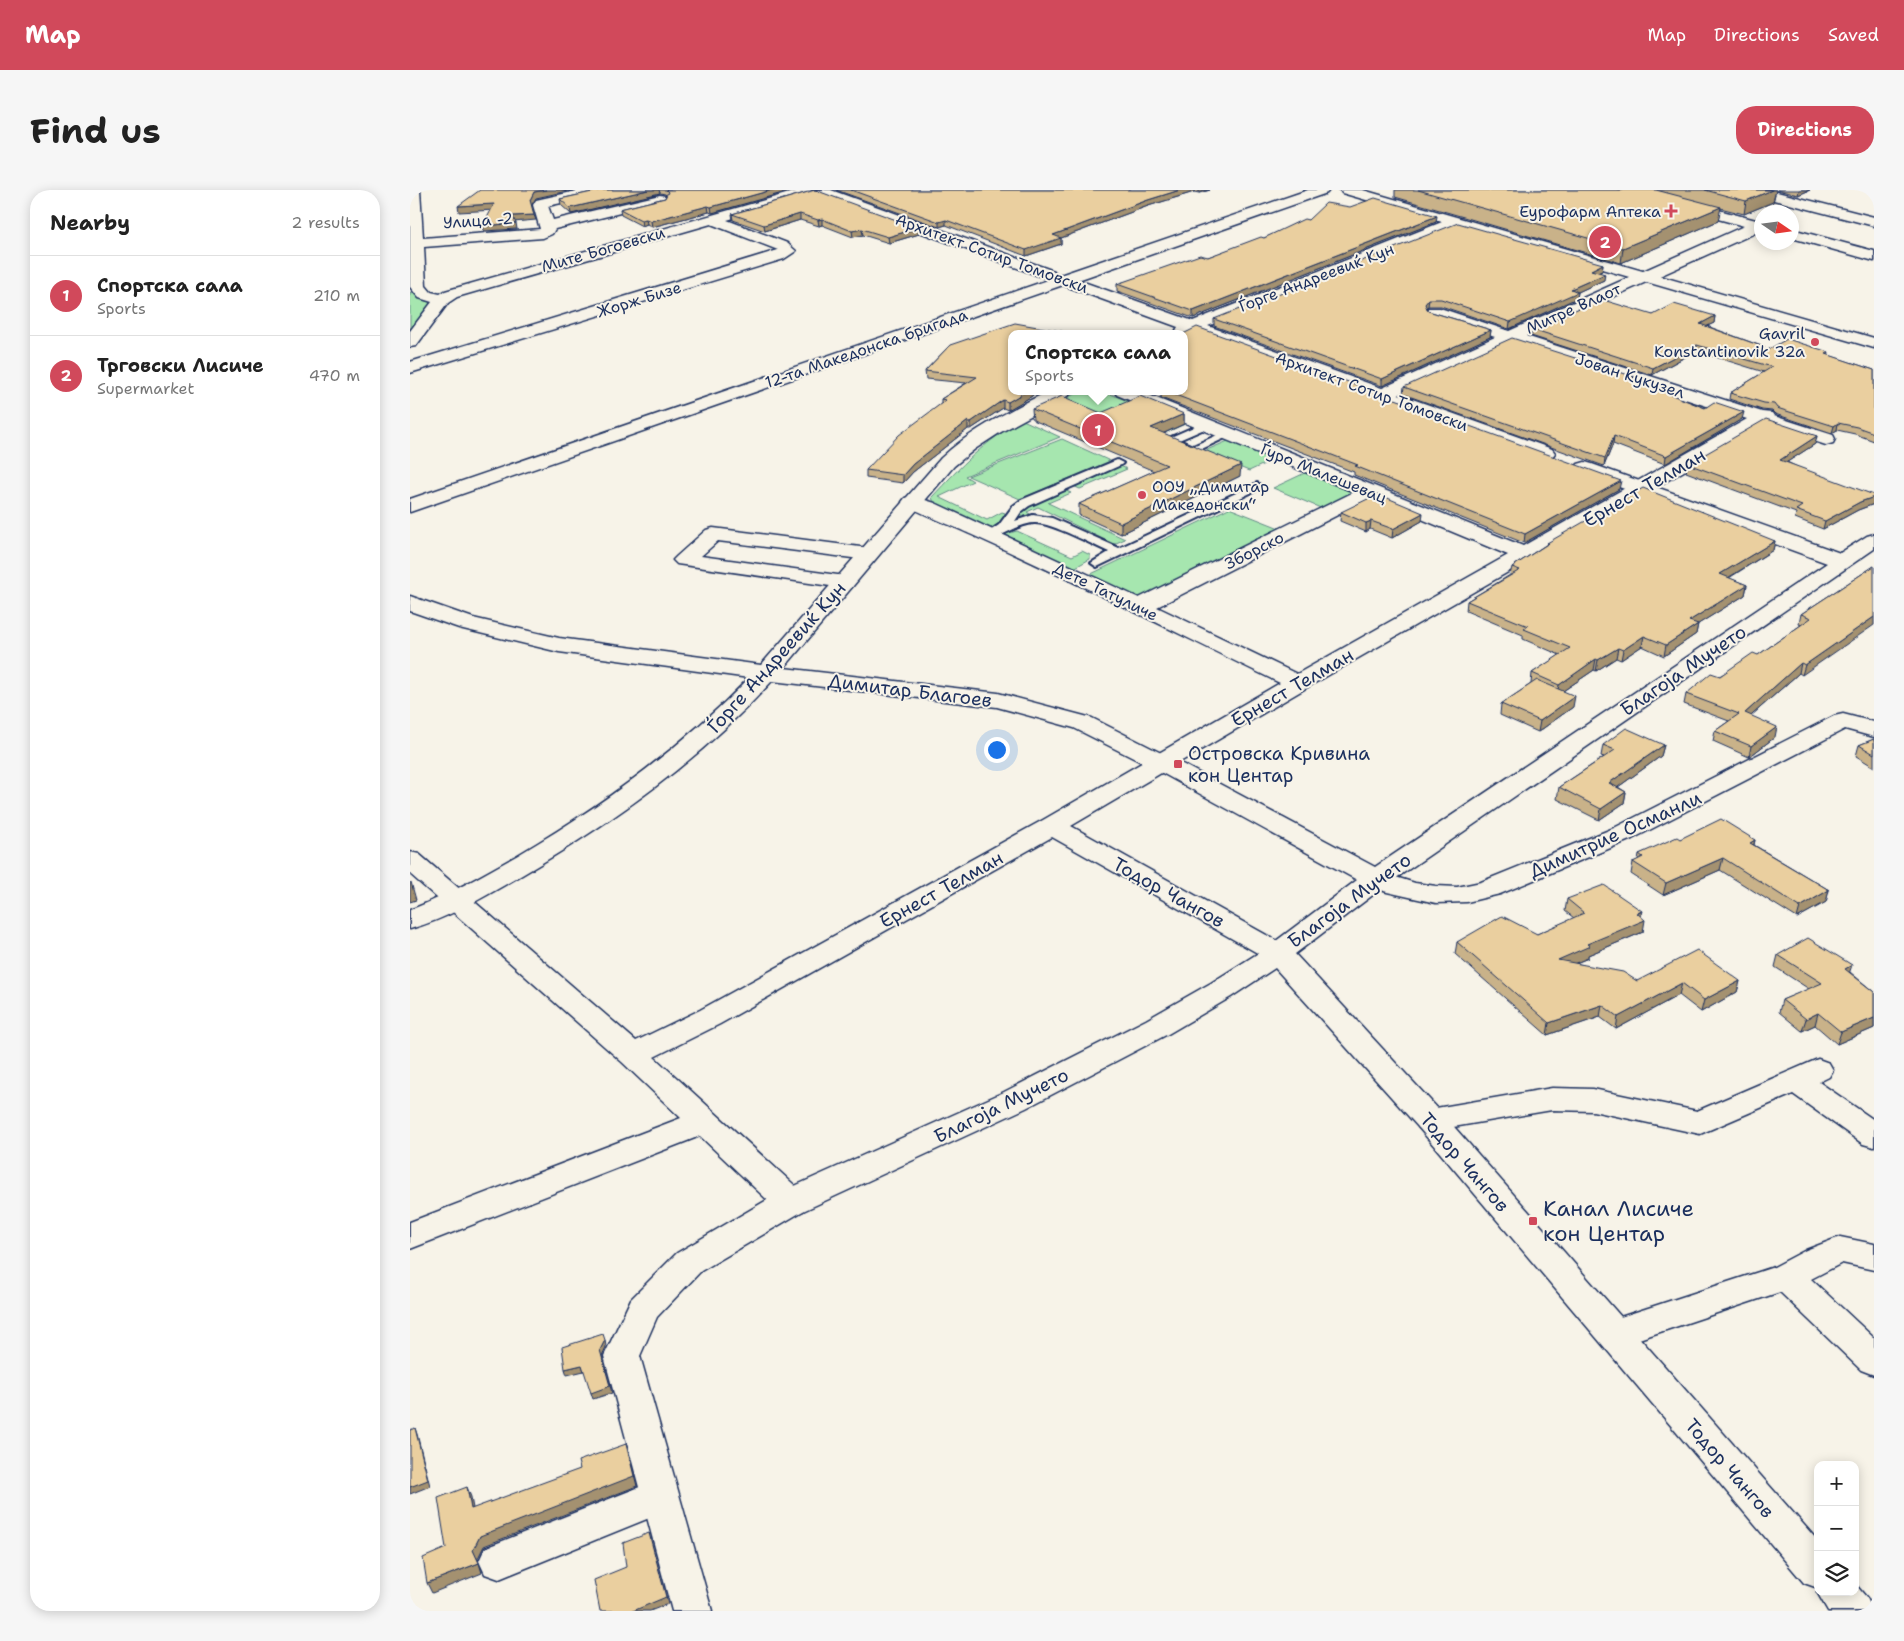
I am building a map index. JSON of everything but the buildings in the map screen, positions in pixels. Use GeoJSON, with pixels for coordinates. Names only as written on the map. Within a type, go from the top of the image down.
{"type":"FeatureCollection","features":[{"type":"Feature","properties":{"kind":"street"},"geometry":{"type":"LineString","coordinates":[[413,190],[418,287],[425,295],[442,300]]}},
{"type":"Feature","properties":{"kind":"street"},"geometry":{"type":"LineString","coordinates":[[545,229],[540,205],[542,203],[600,190]]}},
{"type":"Feature","properties":{"kind":"street","name":"Мите Богоевски"},"geometry":{"type":"LineString","coordinates":[[410,342],[442,300],[451,294],[497,279],[817,190]]}},
{"type":"Feature","properties":{"kind":"street","name":"Архитект Сотир Томовски"},"geometry":{"type":"LineString","coordinates":[[817,190],[1056,277],[1183,330]]}},
{"type":"Feature","properties":{"kind":"street","name":"12-та Македонска бригада"},"geometry":{"type":"LineString","coordinates":[[410,506],[1056,277],[1292,190]]}},
{"type":"Feature","properties":{"kind":"street","name":"12-та Македонска бригада"},"geometry":{"type":"LineString","coordinates":[[410,492],[1322,190]]}},
{"type":"Feature","properties":{"kind":"street"},"geometry":{"type":"LineString","coordinates":[[1348,190],[1874,343]]}},
{"type":"Feature","properties":{"kind":"street"},"geometry":{"type":"LineString","coordinates":[[1626,190],[1754,222]]}},
{"type":"Feature","properties":{"kind":"street"},"geometry":{"type":"LineString","coordinates":[[1752,190],[1874,222]]}},
{"type":"Feature","properties":{"kind":"street"},"geometry":{"type":"LineString","coordinates":[[1799,206],[1828,193]]}},
{"type":"Feature","properties":{"kind":"street","name":"Улица -2"},"geometry":{"type":"LineString","coordinates":[[415,243],[545,229],[660,199]]}},
{"type":"Feature","properties":{"kind":"street","name":"Жорж Бизе"},"geometry":{"type":"LineString","coordinates":[[410,368],[779,256],[788,251],[782,246],[712,219]]}},
{"type":"Feature","properties":{"kind":"street","name":"Ѓорге Андреевиќ Кун"},"geometry":{"type":"LineString","coordinates":[[1183,330],[1456,222]]}},
{"type":"Feature","properties":{"kind":"street","name":"Митре Влаот"},"geometry":{"type":"LineString","coordinates":[[1384,394],[1754,227]]}},
{"type":"Feature","properties":{"kind":"street"},"geometry":{"type":"LineString","coordinates":[[1799,236],[1874,256]]}},
{"type":"Feature","properties":{"kind":"street","name":"Јован Кукузел"},"geometry":{"type":"LineString","coordinates":[[1434,312],[1766,417],[1826,439]]}},
{"type":"Feature","properties":{"kind":"street","name":"Архитект Сотир Томовски"},"geometry":{"type":"LineString","coordinates":[[1188,332],[1384,394],[1640,489],[1842,561]]}},
{"type":"Feature","properties":{"kind":"street","name":"Ѓорге Андреевиќ Кун"},"geometry":{"type":"LineString","coordinates":[[410,920],[456,901],[581,828],[658,774],[699,740],[767,673],[912,502],[955,455],[1000,424],[1055,395]]}},
{"type":"Feature","properties":{"kind":"street","name":"Ѓуро Малешевац"},"geometry":{"type":"LineString","coordinates":[[1133,395],[1368,492],[1525,554]]}},
{"type":"Feature","properties":{"kind":"street","name":"Ернест Телман"},"geometry":{"type":"LineString","coordinates":[[633,1055],[726,1008],[1052,826],[1298,683],[1766,417]]}},
{"type":"Feature","properties":{"kind":"street","name":"Зборско"},"geometry":{"type":"LineString","coordinates":[[1139,607],[1368,492]]}},
{"type":"Feature","properties":{"kind":"street","name":"Дете Татуличе"},"geometry":{"type":"LineString","coordinates":[[912,502],[997,532],[1139,607],[1298,683]]}},
{"type":"Feature","properties":{"kind":"street"},"geometry":{"type":"LineString","coordinates":[[844,582],[684,560],[713,534],[868,554]]}},
{"type":"Feature","properties":{"kind":"street","name":"Благоја Мучето"},"geometry":{"type":"LineString","coordinates":[[692,1611],[622,1356],[643,1310],[689,1262],[791,1202],[1015,1100],[1157,1027],[1221,990],[1278,953],[1376,880],[1874,540]]}},
{"type":"Feature","properties":{"kind":"street","name":"Димитар Благоев"},"geometry":{"type":"LineString","coordinates":[[410,603],[430,612],[467,623],[559,644],[767,673],[998,700],[1083,723],[1162,763],[1376,880]]}},
{"type":"Feature","properties":{"kind":"street","name":"Димитрие Османли"},"geometry":{"type":"LineString","coordinates":[[1376,880],[1411,892],[1439,895],[1459,895],[1504,883],[1602,844],[1658,818],[1843,721],[1874,730]]}},
{"type":"Feature","properties":{"kind":"street","name":"Тодор Чангов"},"geometry":{"type":"LineString","coordinates":[[1052,826],[1278,953],[1430,1120],[1814,1565]]}},
{"type":"Feature","properties":{"kind":"street"},"geometry":{"type":"LineString","coordinates":[[410,860],[633,1055],[791,1202]]}},
{"type":"Feature","properties":{"kind":"street"},"geometry":{"type":"LineString","coordinates":[[1430,1120],[1552,1099],[1593,1100],[1714,1128],[1806,1075],[1874,1136]]}},
{"type":"Feature","properties":{"kind":"street"},"geometry":{"type":"LineString","coordinates":[[410,1236],[704,1122]]}},
{"type":"Feature","properties":{"kind":"street"},"geometry":{"type":"LineString","coordinates":[[1614,1333],[1786,1276],[1840,1250],[1874,1257]]}},
{"type":"Feature","properties":{"kind":"street"},"geometry":{"type":"LineString","coordinates":[[1786,1276],[1874,1360]]}},
{"type":"Feature","properties":{"kind":"street"},"geometry":{"type":"LineString","coordinates":[[499,1561],[660,1496]]}},
{"type":"Feature","properties":{"kind":"street"},"geometry":{"type":"LineString","coordinates":[[1840,1596],[1853,1611]]}},
{"type":"Feature","properties":{"kind":"lane"},"geometry":{"type":"LineString","coordinates":[[1205,425],[1170,440],[1192,450],[1228,434]]}},
{"type":"Feature","properties":{"kind":"lane"},"geometry":{"type":"LineString","coordinates":[[997,532],[1017,509],[1025,503],[1116,463]]}},
{"type":"Feature","properties":{"kind":"lane"},"geometry":{"type":"LineString","coordinates":[[1097,563],[1257,487]]}},
{"type":"Feature","properties":{"kind":"lane"},"geometry":{"type":"LineString","coordinates":[[997,532],[1033,519],[1048,521],[1119,552]]}},
{"type":"Feature","properties":{"kind":"green space"},"geometry":{"type":"Polygon","coordinates":[[[410,292],[433,303],[410,333],[410,292]]]}},
{"type":"Feature","properties":{"kind":"green space"},"geometry":{"type":"Polygon","coordinates":[[[1073,395],[1113,395],[1185,424],[1156,437],[1054,404],[1073,395]]]}},
{"type":"Feature","properties":{"kind":"green space"},"geometry":{"type":"Polygon","coordinates":[[[1023,420],[1060,437],[965,476],[973,481],[939,497],[987,520],[1002,512],[1005,513],[1002,520],[992,531],[934,503],[932,497],[974,455],[996,437],[1023,420]]]}},
{"type":"Feature","properties":{"kind":"green space"},"geometry":{"type":"Polygon","coordinates":[[[1062,439],[1110,461],[1020,499],[968,476],[1062,439]]]}},
{"type":"Feature","properties":{"kind":"green space"},"geometry":{"type":"Polygon","coordinates":[[[1228,441],[1275,459],[1249,471],[1202,452],[1228,441]]]}},
{"type":"Feature","properties":{"kind":"green space"},"geometry":{"type":"Polygon","coordinates":[[[1118,465],[1127,469],[1080,489],[1071,485],[1118,465]]]}},
{"type":"Feature","properties":{"kind":"green space"},"geometry":{"type":"Polygon","coordinates":[[[1307,472],[1345,486],[1352,491],[1348,497],[1323,509],[1273,488],[1307,472]]]}},
{"type":"Feature","properties":{"kind":"green space"},"geometry":{"type":"Polygon","coordinates":[[[1064,490],[1071,493],[1048,503],[1125,539],[1114,544],[1097,544],[1105,540],[1038,507],[1027,512],[1030,514],[1015,522],[1018,515],[1029,506],[1064,490]]]}},
{"type":"Feature","properties":{"kind":"green space"},"geometry":{"type":"Polygon","coordinates":[[[1229,508],[1282,529],[1146,598],[1138,598],[1087,576],[1229,508]]]}},
{"type":"Feature","properties":{"kind":"green space"},"geometry":{"type":"Polygon","coordinates":[[[1017,531],[1072,556],[1082,551],[1090,555],[1090,559],[1072,569],[1001,535],[1017,531]]]}},
{"type":"Feature","properties":{"kind":"place","name":"Еурофарм Аптека"},"geometry":{"type":"Point","coordinates":[1671,211]}},
{"type":"Feature","properties":{"kind":"place","name":"Трговски Лисиче"},"geometry":{"type":"Point","coordinates":[1605,242]}},
{"type":"Feature","properties":{"kind":"place","name":"Gavril Konstantinovik 32a"},"geometry":{"type":"Point","coordinates":[1815,342]}},
{"type":"Feature","properties":{"kind":"place","name":"Спортска сала"},"geometry":{"type":"Point","coordinates":[1098,430]}},
{"type":"Feature","properties":{"kind":"place","name":"ООУ „Димитар Македонски“"},"geometry":{"type":"Point","coordinates":[1142,495]}},
{"type":"Feature","properties":{"kind":"place","name":"Островска Кривина кон Центар"},"geometry":{"type":"Point","coordinates":[1178,764]}},
{"type":"Feature","properties":{"kind":"place","name":"Канал Лисиче кон Центар"},"geometry":{"type":"Point","coordinates":[1533,1221]}}]}
